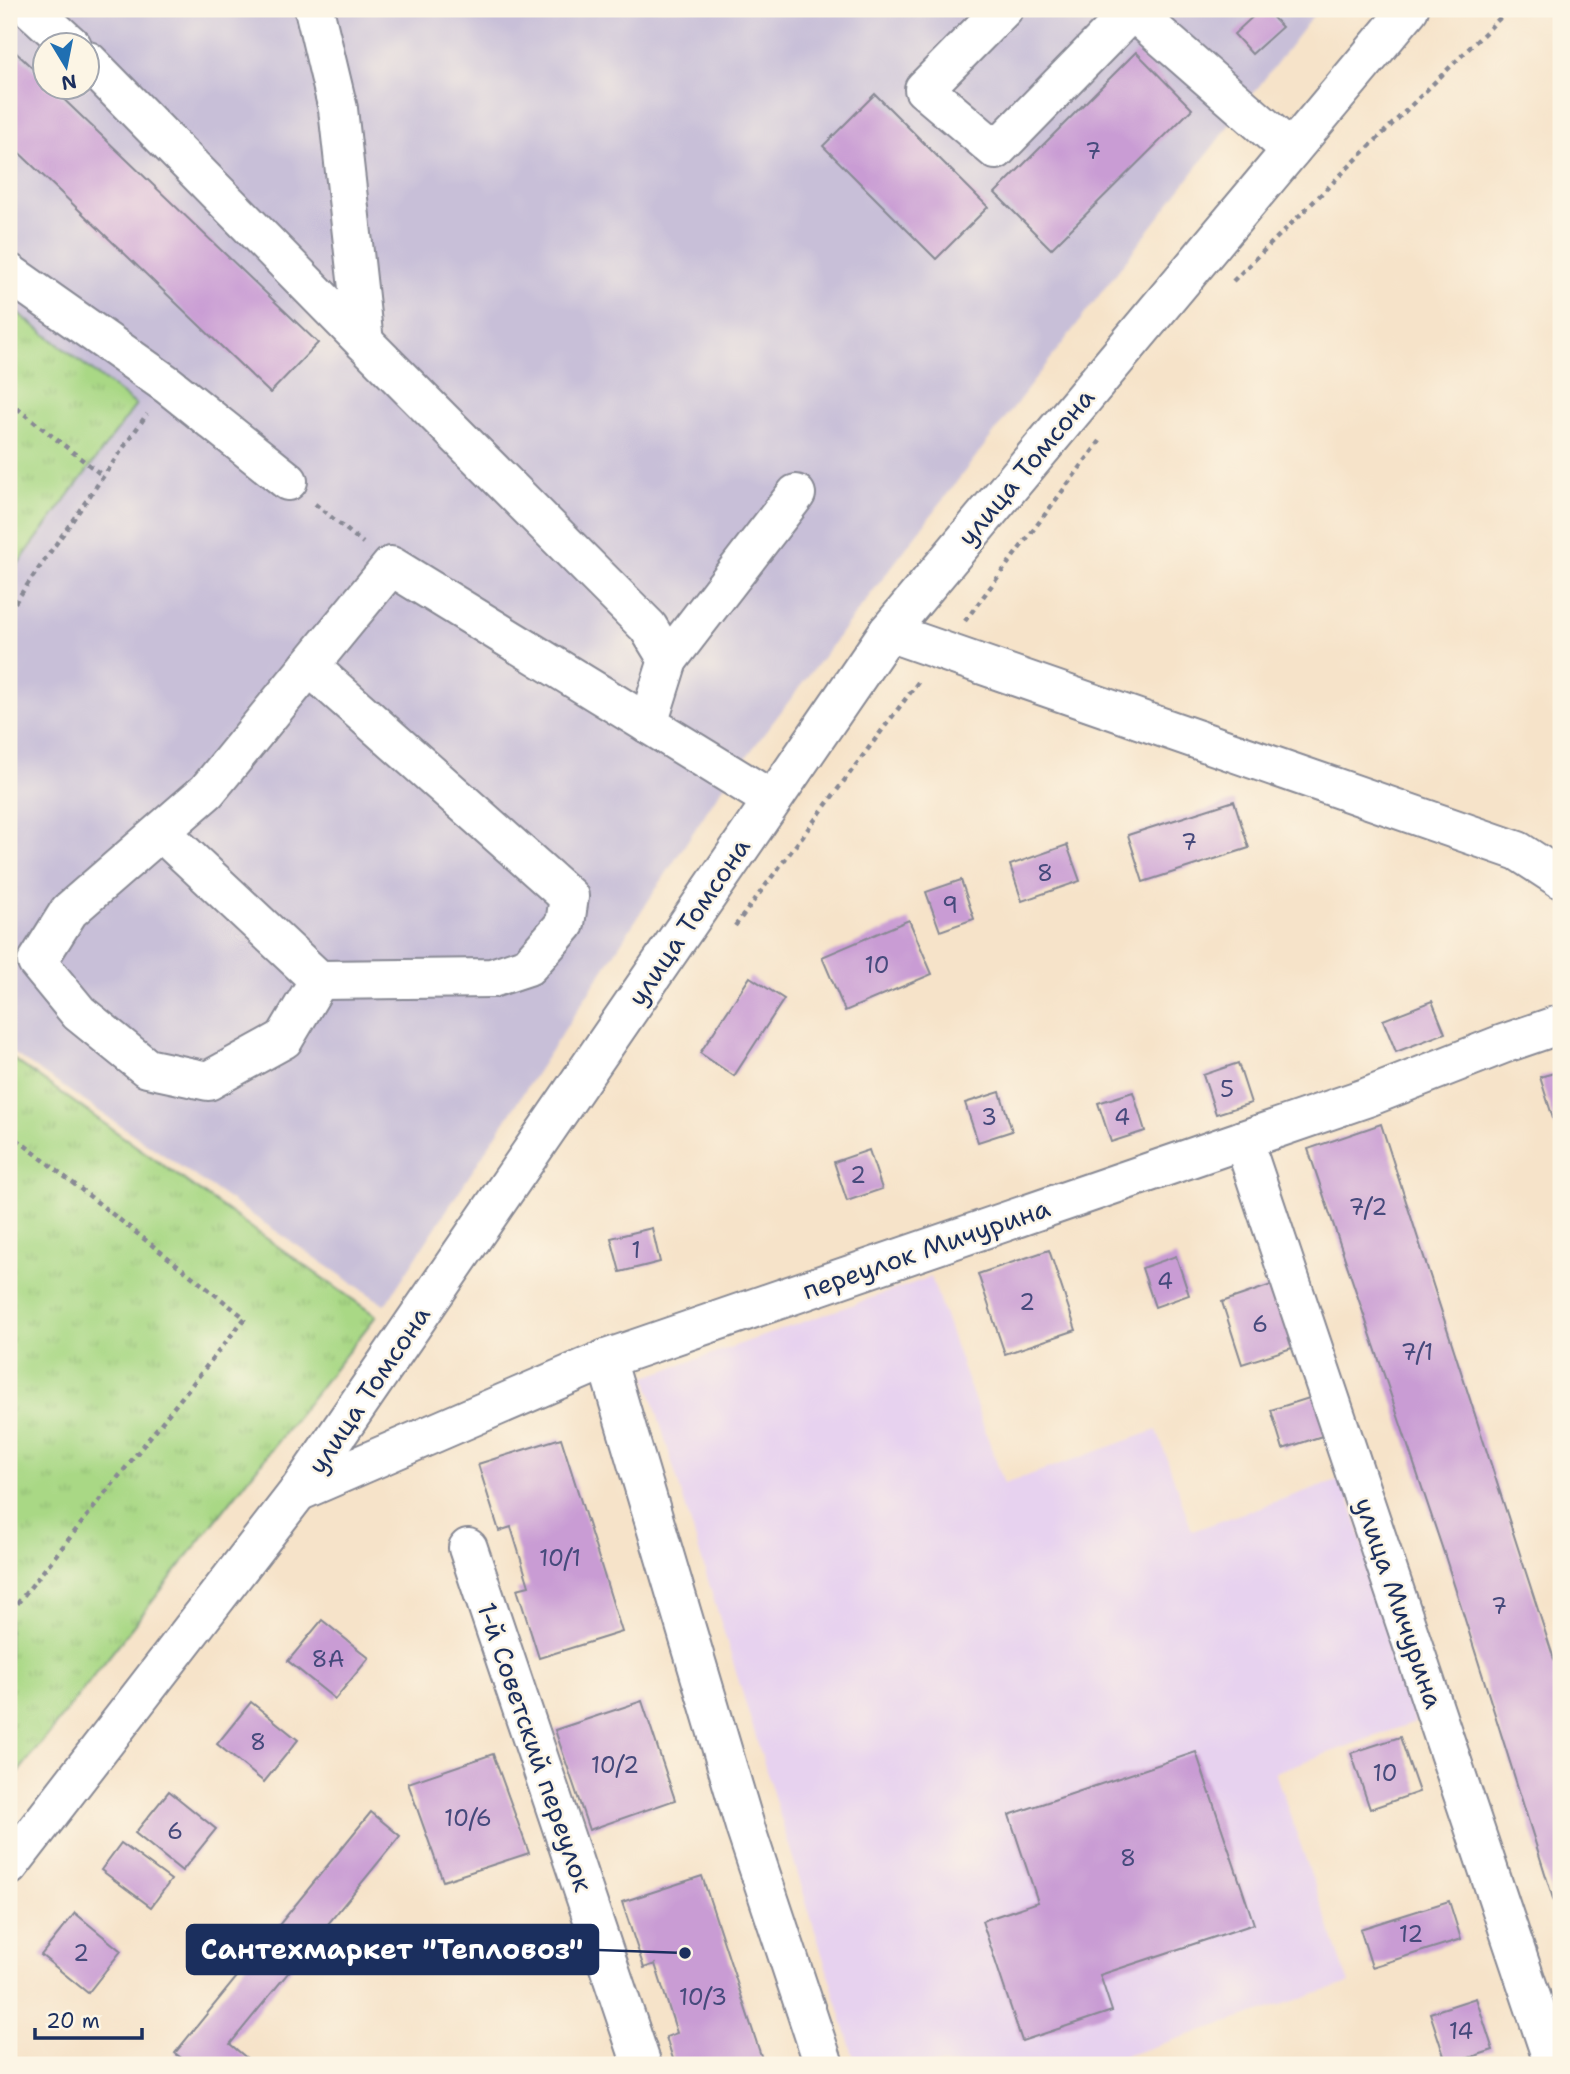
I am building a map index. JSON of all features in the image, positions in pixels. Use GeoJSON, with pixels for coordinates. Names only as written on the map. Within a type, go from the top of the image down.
{"type":"FeatureCollection","features":[{"type":"Feature","properties":{"kind":"street"},"geometry":{"type":"LineString","coordinates":[[31,9],[56,32]]}},
{"type":"Feature","properties":{"kind":"street"},"geometry":{"type":"LineString","coordinates":[[314,9],[338,109],[364,342]]}},
{"type":"Feature","properties":{"kind":"street"},"geometry":{"type":"LineString","coordinates":[[1003,9],[924,89],[996,150],[1131,10],[1291,150]]}},
{"type":"Feature","properties":{"kind":"street","name":"улица Томсона"},"geometry":{"type":"LineString","coordinates":[[9,1866],[299,1492],[888,632],[1409,9]]}},
{"type":"Feature","properties":{"kind":"street"},"geometry":{"type":"LineString","coordinates":[[102,75],[648,627],[668,660]]}},
{"type":"Feature","properties":{"kind":"street"},"geometry":{"type":"LineString","coordinates":[[9,273],[168,385],[288,481]]}},
{"type":"Feature","properties":{"kind":"street"},"geometry":{"type":"LineString","coordinates":[[648,724],[668,660],[796,494]]}},
{"type":"Feature","properties":{"kind":"street"},"geometry":{"type":"LineString","coordinates":[[319,980],[284,1039],[208,1081],[147,1068],[79,1013],[37,962],[69,911],[207,791],[391,566],[772,800]]}},
{"type":"Feature","properties":{"kind":"street"},"geometry":{"type":"LineString","coordinates":[[888,632],[1518,852],[1561,879]]}},
{"type":"Feature","properties":{"kind":"street"},"geometry":{"type":"LineString","coordinates":[[161,832],[319,980],[492,978],[528,965],[565,924],[569,897],[309,666]]}},
{"type":"Feature","properties":{"kind":"street","name":"переулок Мичурина"},"geometry":{"type":"LineString","coordinates":[[299,1492],[606,1359],[1368,1097],[1561,1024]]}},
{"type":"Feature","properties":{"kind":"street","name":"улица Мичурина"},"geometry":{"type":"LineString","coordinates":[[1243,1140],[1555,2055]]}},
{"type":"Feature","properties":{"kind":"street"},"geometry":{"type":"LineString","coordinates":[[606,1359],[746,1830],[824,2065]]}},
{"type":"Feature","properties":{"kind":"street","name":"1-й Советский переулок"},"geometry":{"type":"LineString","coordinates":[[468,1548],[642,2065]]}},
{"type":"Feature","properties":{"kind":"path"},"geometry":{"type":"LineString","coordinates":[[1232,282],[1509,9]]}},
{"type":"Feature","properties":{"kind":"path"},"geometry":{"type":"LineString","coordinates":[[9,611],[168,385]]}},
{"type":"Feature","properties":{"kind":"path"},"geometry":{"type":"LineString","coordinates":[[9,402],[103,476]]}},
{"type":"Feature","properties":{"kind":"path"},"geometry":{"type":"LineString","coordinates":[[735,927],[1108,430]]}},
{"type":"Feature","properties":{"kind":"path"},"geometry":{"type":"LineString","coordinates":[[288,481],[391,566]]}},
{"type":"Feature","properties":{"kind":"path"},"geometry":{"type":"LineString","coordinates":[[9,1133],[245,1318],[9,1614]]}},
{"type":"Feature","properties":{"kind":"shaded area"},"geometry":{"type":"Polygon","coordinates":[[[9,9],[1318,9],[718,794],[385,1305],[9,1050],[9,576],[136,405],[9,305],[9,9]]]}},
{"type":"Feature","properties":{"kind":"shaded area"},"geometry":{"type":"Polygon","coordinates":[[[931,1277],[1004,1484],[1157,1430],[1192,1531],[1343,1478],[1415,1722],[1275,1772],[1349,1983],[1097,2065],[856,2065],[646,1377],[931,1277]]]}},
{"type":"Feature","properties":{"kind":"green space"},"geometry":{"type":"Polygon","coordinates":[[[9,306],[136,405],[9,576],[9,306]]]}},
{"type":"Feature","properties":{"kind":"green space"},"geometry":{"type":"Polygon","coordinates":[[[9,1056],[376,1316],[9,1784],[9,1056]]]}},
{"type":"Feature","properties":{"kind":"building"},"geometry":{"type":"Polygon","coordinates":[[[1261,9],[1265,9],[1282,27],[1252,54],[1234,34],[1261,9]]]}},
{"type":"Feature","properties":{"kind":"building"},"geometry":{"type":"Polygon","coordinates":[[[9,46],[32,68],[32,102],[67,102],[318,343],[270,393],[9,143],[9,46]]]}},
{"type":"Feature","properties":{"kind":"building"},"geometry":{"type":"Polygon","coordinates":[[[1136,52],[1192,109],[1051,249],[995,193],[1136,52]]]}},
{"type":"Feature","properties":{"kind":"building"},"geometry":{"type":"Polygon","coordinates":[[[875,94],[988,207],[936,259],[823,146],[875,94]]]}},
{"type":"Feature","properties":{"kind":"building"},"geometry":{"type":"Polygon","coordinates":[[[1234,801],[1249,848],[1143,882],[1128,835],[1234,801]]]}},
{"type":"Feature","properties":{"kind":"building"},"geometry":{"type":"Polygon","coordinates":[[[1067,845],[1080,881],[1022,901],[1010,865],[1067,845]]]}},
{"type":"Feature","properties":{"kind":"building"},"geometry":{"type":"Polygon","coordinates":[[[961,880],[974,919],[940,931],[926,892],[961,880]]]}},
{"type":"Feature","properties":{"kind":"building"},"geometry":{"type":"Polygon","coordinates":[[[909,920],[932,974],[845,1011],[822,957],[909,920]]]}},
{"type":"Feature","properties":{"kind":"building"},"geometry":{"type":"Polygon","coordinates":[[[750,977],[784,999],[734,1076],[700,1053],[750,977]]]}},
{"type":"Feature","properties":{"kind":"building"},"geometry":{"type":"Polygon","coordinates":[[[1432,1001],[1445,1033],[1396,1052],[1383,1020],[1432,1001]]]}},
{"type":"Feature","properties":{"kind":"building"},"geometry":{"type":"Polygon","coordinates":[[[1238,1063],[1251,1103],[1216,1114],[1203,1075],[1238,1063]]]}},
{"type":"Feature","properties":{"kind":"building"},"geometry":{"type":"Polygon","coordinates":[[[1561,1071],[1561,1144],[1540,1077],[1561,1071]]]}},
{"type":"Feature","properties":{"kind":"building"},"geometry":{"type":"Polygon","coordinates":[[[1000,1092],[1012,1131],[978,1142],[965,1103],[1000,1092]]]}},
{"type":"Feature","properties":{"kind":"building"},"geometry":{"type":"Polygon","coordinates":[[[1133,1092],[1145,1131],[1111,1142],[1098,1103],[1133,1092]]]}},
{"type":"Feature","properties":{"kind":"building"},"geometry":{"type":"Polygon","coordinates":[[[1381,1124],[1561,1681],[1561,1924],[1444,1553],[1308,1149],[1381,1124]]]}},
{"type":"Feature","properties":{"kind":"building"},"geometry":{"type":"Polygon","coordinates":[[[869,1150],[882,1189],[847,1201],[834,1162],[869,1150]]]}},
{"type":"Feature","properties":{"kind":"building"},"geometry":{"type":"Polygon","coordinates":[[[652,1228],[660,1262],[620,1272],[611,1238],[652,1228]]]}},
{"type":"Feature","properties":{"kind":"building"},"geometry":{"type":"Polygon","coordinates":[[[1049,1250],[1076,1330],[1005,1354],[978,1274],[1049,1250]]]}},
{"type":"Feature","properties":{"kind":"building"},"geometry":{"type":"Polygon","coordinates":[[[1176,1256],[1189,1295],[1155,1307],[1142,1268],[1176,1256]]]}},
{"type":"Feature","properties":{"kind":"building"},"geometry":{"type":"Polygon","coordinates":[[[1277,1283],[1298,1346],[1242,1364],[1222,1302],[1277,1283]]]}},
{"type":"Feature","properties":{"kind":"building"},"geometry":{"type":"Polygon","coordinates":[[[1322,1394],[1334,1432],[1283,1449],[1271,1410],[1322,1394]]]}},
{"type":"Feature","properties":{"kind":"building"},"geometry":{"type":"Polygon","coordinates":[[[561,1438],[622,1632],[539,1658],[517,1589],[529,1586],[511,1527],[499,1531],[478,1464],[561,1438]]]}},
{"type":"Feature","properties":{"kind":"building"},"geometry":{"type":"Polygon","coordinates":[[[322,1620],[369,1658],[335,1699],[288,1661],[322,1620]]]}},
{"type":"Feature","properties":{"kind":"building"},"geometry":{"type":"Polygon","coordinates":[[[642,1701],[675,1800],[589,1830],[555,1730],[642,1701]]]}},
{"type":"Feature","properties":{"kind":"building"},"geometry":{"type":"Polygon","coordinates":[[[251,1702],[298,1740],[264,1782],[217,1744],[251,1702]]]}},
{"type":"Feature","properties":{"kind":"building"},"geometry":{"type":"Polygon","coordinates":[[[1400,1737],[1419,1792],[1370,1809],[1351,1753],[1400,1737]]]}},
{"type":"Feature","properties":{"kind":"building"},"geometry":{"type":"Polygon","coordinates":[[[1196,1752],[1254,1924],[1100,1975],[1112,2011],[1022,2041],[982,1921],[1038,1902],[1009,1815],[1196,1752]]]}},
{"type":"Feature","properties":{"kind":"building"},"geometry":{"type":"Polygon","coordinates":[[[493,1754],[529,1853],[443,1881],[408,1783],[493,1754]]]}},
{"type":"Feature","properties":{"kind":"building"},"geometry":{"type":"Polygon","coordinates":[[[169,1791],[216,1829],[182,1871],[135,1833],[169,1791]]]}},
{"type":"Feature","properties":{"kind":"building"},"geometry":{"type":"Polygon","coordinates":[[[371,1812],[400,1836],[230,2044],[255,2065],[190,2065],[175,2053],[371,1812]]]}},
{"type":"Feature","properties":{"kind":"building"},"geometry":{"type":"Polygon","coordinates":[[[121,1843],[171,1880],[151,1907],[101,1870],[121,1843]]]}},
{"type":"Feature","properties":{"kind":"building"},"geometry":{"type":"Polygon","coordinates":[[[702,1876],[764,2065],[675,2065],[666,2037],[677,2033],[655,1964],[644,1968],[622,1902],[702,1876]]]}},
{"type":"Feature","properties":{"kind":"building"},"geometry":{"type":"Polygon","coordinates":[[[1449,1901],[1461,1939],[1372,1967],[1360,1929],[1449,1901]]]}},
{"type":"Feature","properties":{"kind":"building"},"geometry":{"type":"Polygon","coordinates":[[[75,1913],[121,1951],[88,1993],[41,1955],[75,1913]]]}},
{"type":"Feature","properties":{"kind":"building"},"geometry":{"type":"Polygon","coordinates":[[[1476,1998],[1493,2050],[1447,2065],[1430,2013],[1476,1998]]]}},
{"type":"Feature","properties":{"kind":"place","name":"Сантехмаркет \"Тепловоз\""},"geometry":{"type":"Point","coordinates":[685,1953]}}]}
